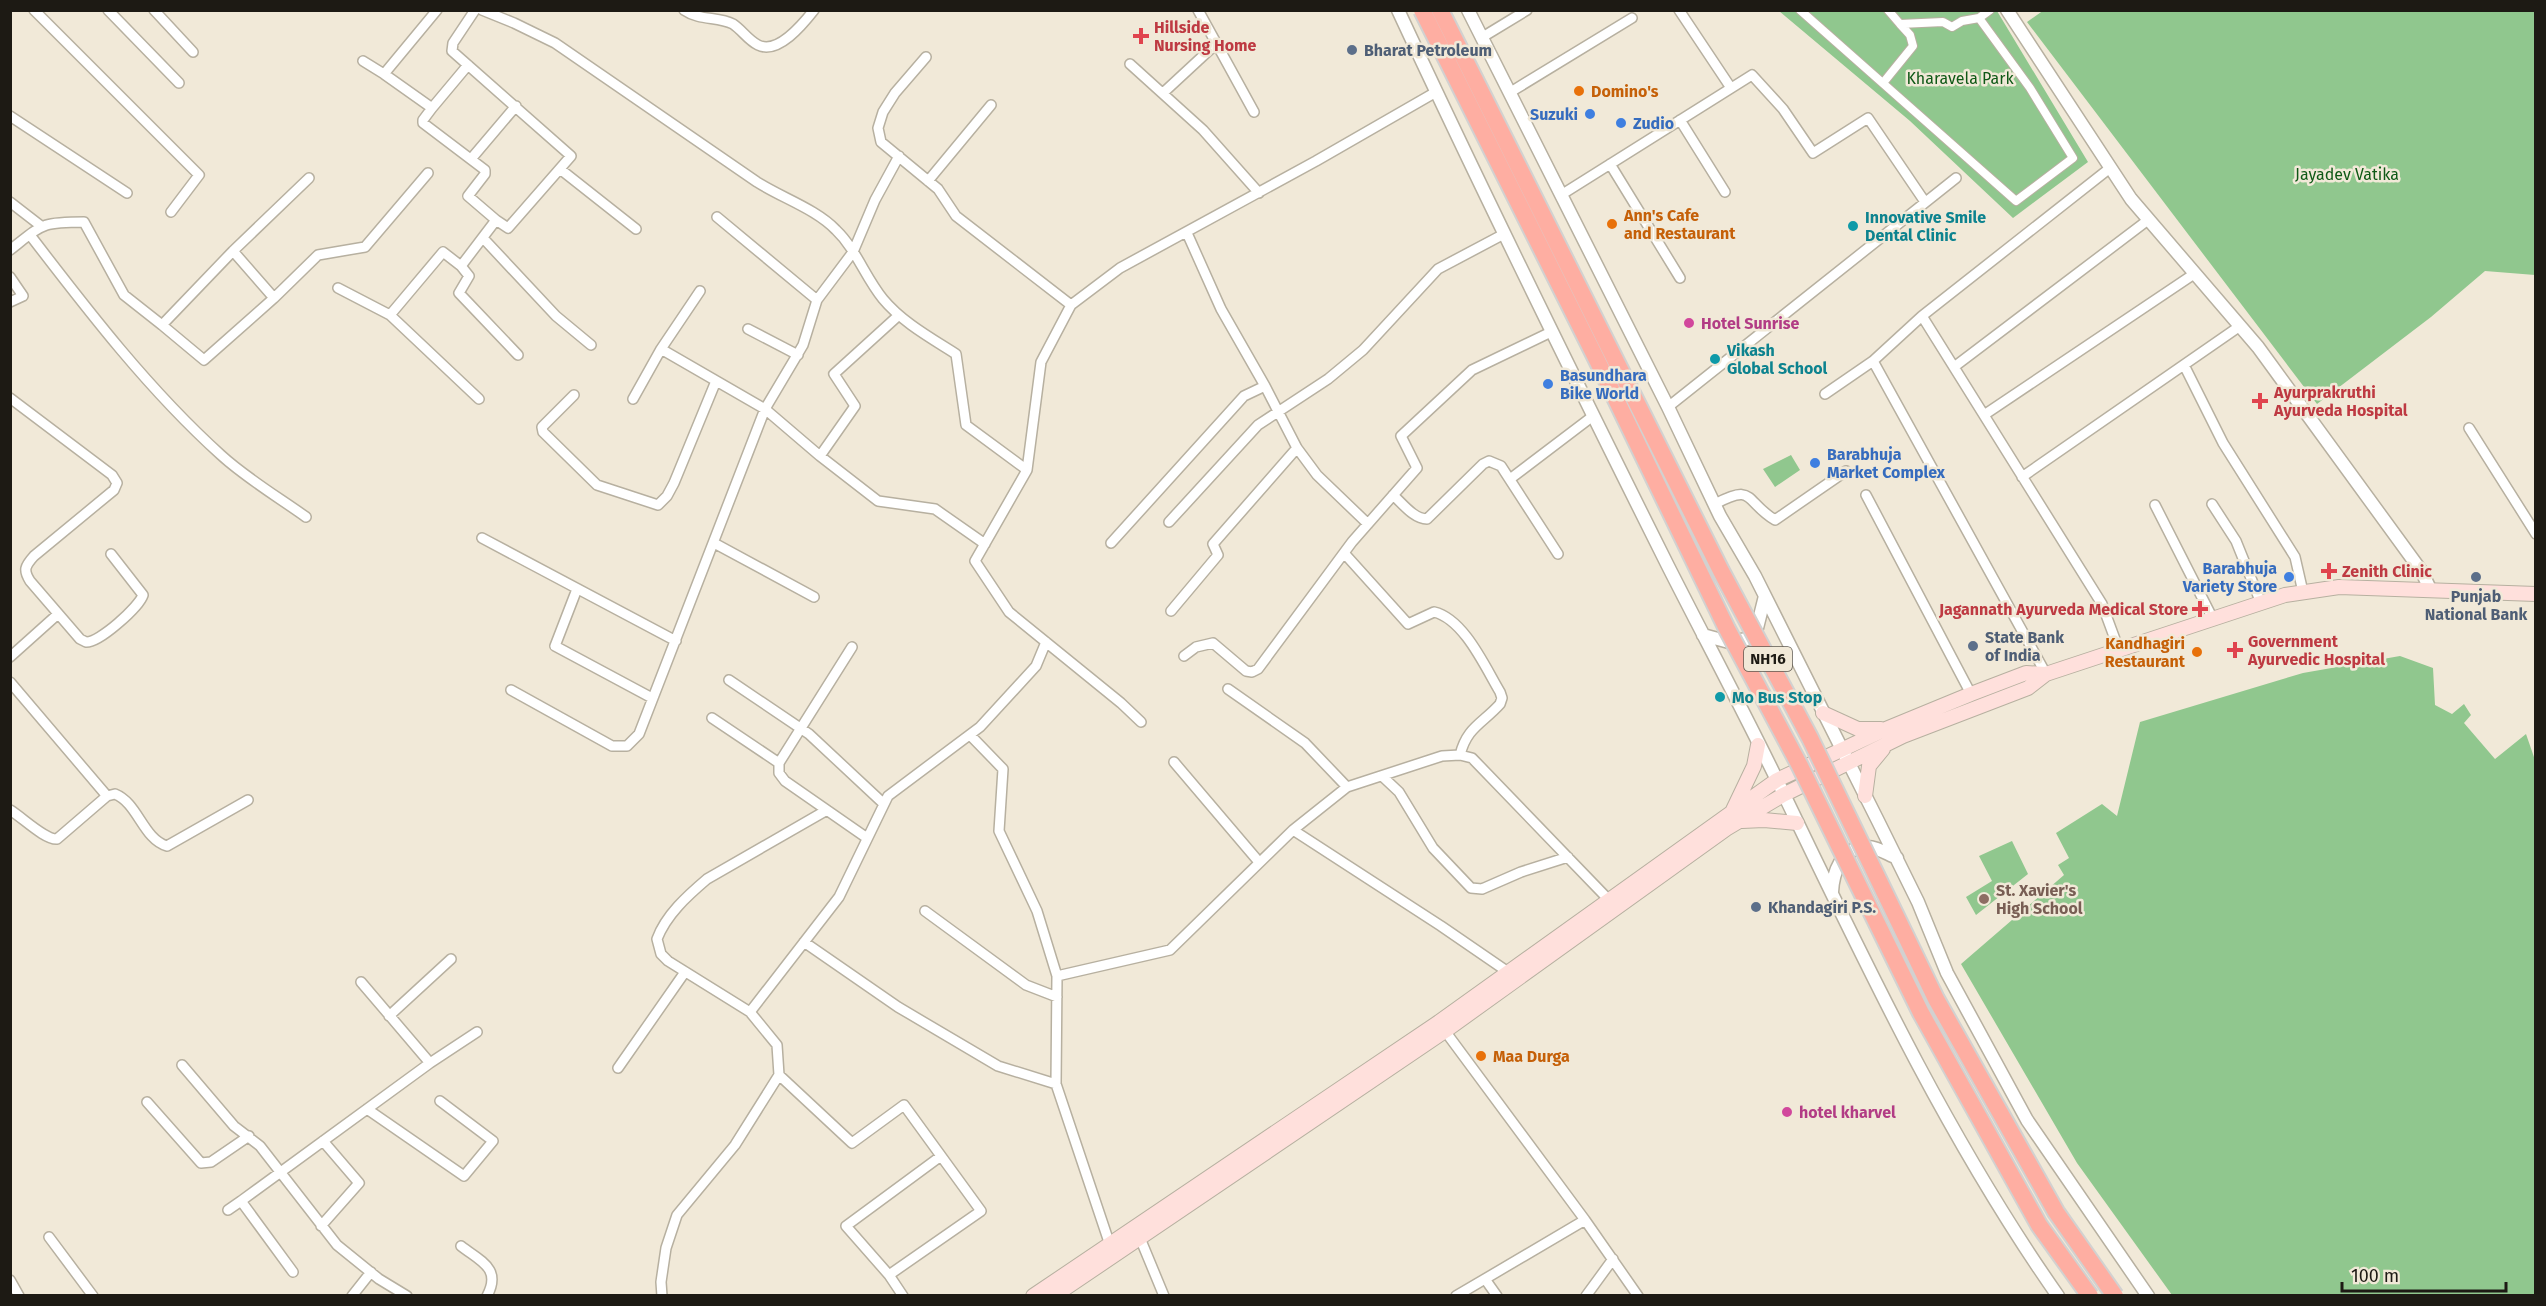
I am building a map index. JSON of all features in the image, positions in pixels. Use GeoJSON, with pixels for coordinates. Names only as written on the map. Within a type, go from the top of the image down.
{"type":"FeatureCollection","features":[{"type":"Feature","properties":{"kind":"highway","name":"NH16"},"geometry":{"type":"LineString","coordinates":[[1422,10],[1591,348],[1727,629],[1800,766],[1921,1013],[2038,1225],[2090,1296]]}},
{"type":"Feature","properties":{"kind":"highway","name":"NH16"},"geometry":{"type":"LineString","coordinates":[[1440,10],[1721,571],[1810,738],[1936,999],[2056,1212],[2115,1296]]}},
{"type":"Feature","properties":{"kind":"main road"},"geometry":{"type":"LineString","coordinates":[[1735,817],[1889,743],[2028,688],[2046,674],[2285,595],[2339,587],[2535,594]]}},
{"type":"Feature","properties":{"kind":"main road"},"geometry":{"type":"LineString","coordinates":[[1033,1296],[1446,1031],[1638,885],[1735,817],[1777,780],[1886,729],[1971,694],[2026,673],[2046,674]]}},
{"type":"Feature","properties":{"kind":"main road"},"geometry":{"type":"LineString","coordinates":[[1823,713],[1858,729],[1886,729]]}},
{"type":"Feature","properties":{"kind":"main road"},"geometry":{"type":"LineString","coordinates":[[1865,796],[1869,766],[1889,743]]}},
{"type":"Feature","properties":{"kind":"main road"},"geometry":{"type":"LineString","coordinates":[[1735,817],[1754,766],[1758,745]]}},
{"type":"Feature","properties":{"kind":"main road"},"geometry":{"type":"LineString","coordinates":[[1735,817],[1797,823]]}},
{"type":"Feature","properties":{"kind":"main road"},"geometry":{"type":"LineString","coordinates":[[1054,1296],[1140,1238],[1188,1198],[1609,900],[1638,885]]}},
{"type":"Feature","properties":{"kind":"street"},"geometry":{"type":"LineString","coordinates":[[34,10],[199,175],[171,212]]}},
{"type":"Feature","properties":{"kind":"street"},"geometry":{"type":"LineString","coordinates":[[108,10],[179,83]]}},
{"type":"Feature","properties":{"kind":"street"},"geometry":{"type":"LineString","coordinates":[[154,10],[192,52]]}},
{"type":"Feature","properties":{"kind":"street"},"geometry":{"type":"LineString","coordinates":[[384,74],[437,10]]}},
{"type":"Feature","properties":{"kind":"street"},"geometry":{"type":"LineString","coordinates":[[468,65],[432,108],[423,123],[486,173],[468,196],[508,228],[570,158],[570,154],[516,106],[468,65],[455,54],[452,46],[475,10]]}},
{"type":"Feature","properties":{"kind":"street"},"geometry":{"type":"LineString","coordinates":[[482,10],[555,44],[783,198],[836,229],[882,298],[918,330],[956,354],[966,425],[1027,470]]}},
{"type":"Feature","properties":{"kind":"street"},"geometry":{"type":"LineString","coordinates":[[684,10],[701,19],[734,25],[760,46],[770,47],[794,34],[814,10]]}},
{"type":"Feature","properties":{"kind":"street"},"geometry":{"type":"LineString","coordinates":[[1198,10],[1254,112]]}},
{"type":"Feature","properties":{"kind":"street"},"geometry":{"type":"LineString","coordinates":[[1398,10],[1551,332],[1777,780],[1890,1011],[1967,1156],[2058,1296]]}},
{"type":"Feature","properties":{"kind":"street"},"geometry":{"type":"LineString","coordinates":[[1468,10],[1715,504],[1765,596],[1897,858],[1947,973],[2027,1120],[2148,1296]]}},
{"type":"Feature","properties":{"kind":"street"},"geometry":{"type":"LineString","coordinates":[[1679,10],[1731,88]]}},
{"type":"Feature","properties":{"kind":"street"},"geometry":{"type":"LineString","coordinates":[[1800,10],[2016,201],[2073,158],[2030,88],[1979,18]]}},
{"type":"Feature","properties":{"kind":"street"},"geometry":{"type":"LineString","coordinates":[[1883,83],[1914,46],[1910,35],[1888,10]]}},
{"type":"Feature","properties":{"kind":"street"},"geometry":{"type":"LineString","coordinates":[[2007,10],[2131,199],[2284,382],[2422,572],[2430,589]]}},
{"type":"Feature","properties":{"kind":"street"},"geometry":{"type":"LineString","coordinates":[[1481,38],[1525,11]]}},
{"type":"Feature","properties":{"kind":"street"},"geometry":{"type":"LineString","coordinates":[[1900,24],[1942,22],[1952,27],[1962,21],[1979,18],[1990,11]]}},
{"type":"Feature","properties":{"kind":"street"},"geometry":{"type":"LineString","coordinates":[[1509,93],[1632,18]]}},
{"type":"Feature","properties":{"kind":"street"},"geometry":{"type":"LineString","coordinates":[[1163,93],[1217,44]]}},
{"type":"Feature","properties":{"kind":"street"},"geometry":{"type":"LineString","coordinates":[[926,57],[895,93],[883,112],[878,128],[881,142],[938,189],[956,216],[1071,305]]}},
{"type":"Feature","properties":{"kind":"street"},"geometry":{"type":"LineString","coordinates":[[363,61],[432,108]]}},
{"type":"Feature","properties":{"kind":"street"},"geometry":{"type":"LineString","coordinates":[[1130,64],[1210,136],[1259,193]]}},
{"type":"Feature","properties":{"kind":"street"},"geometry":{"type":"LineString","coordinates":[[1561,195],[1752,75],[1783,109],[1813,153],[1868,118],[1926,202]]}},
{"type":"Feature","properties":{"kind":"street"},"geometry":{"type":"LineString","coordinates":[[1141,722],[1122,702],[1009,612],[975,561],[1027,470],[1041,362],[1071,305],[1120,268],[1259,193],[1436,92]]}},
{"type":"Feature","properties":{"kind":"street"},"geometry":{"type":"LineString","coordinates":[[928,181],[991,105]]}},
{"type":"Feature","properties":{"kind":"street"},"geometry":{"type":"LineString","coordinates":[[471,159],[516,106]]}},
{"type":"Feature","properties":{"kind":"street"},"geometry":{"type":"LineString","coordinates":[[10,116],[128,193]]}},
{"type":"Feature","properties":{"kind":"street"},"geometry":{"type":"LineString","coordinates":[[1680,120],[1725,192]]}},
{"type":"Feature","properties":{"kind":"street"},"geometry":{"type":"LineString","coordinates":[[512,690],[612,746],[627,746],[639,734],[765,409],[803,345],[817,300],[853,252],[875,200],[899,156]]}},
{"type":"Feature","properties":{"kind":"street"},"geometry":{"type":"LineString","coordinates":[[1610,164],[1680,278]]}},
{"type":"Feature","properties":{"kind":"street"},"geometry":{"type":"LineString","coordinates":[[1825,394],[1873,362],[1922,316],[2110,168]]}},
{"type":"Feature","properties":{"kind":"street"},"geometry":{"type":"LineString","coordinates":[[560,169],[636,229]]}},
{"type":"Feature","properties":{"kind":"street"},"geometry":{"type":"LineString","coordinates":[[10,250],[41,226],[51,222],[84,222],[124,295],[204,360],[318,255],[365,247],[428,173]]}},
{"type":"Feature","properties":{"kind":"street"},"geometry":{"type":"LineString","coordinates":[[162,325],[233,251],[309,178]]}},
{"type":"Feature","properties":{"kind":"street"},"geometry":{"type":"LineString","coordinates":[[1668,407],[1956,178]]}},
{"type":"Feature","properties":{"kind":"street"},"geometry":{"type":"LineString","coordinates":[[10,202],[41,226]]}},
{"type":"Feature","properties":{"kind":"street"},"geometry":{"type":"LineString","coordinates":[[717,217],[817,300]]}},
{"type":"Feature","properties":{"kind":"street"},"geometry":{"type":"LineString","coordinates":[[461,266],[496,220]]}},
{"type":"Feature","properties":{"kind":"street"},"geometry":{"type":"LineString","coordinates":[[1954,367],[2148,220]]}},
{"type":"Feature","properties":{"kind":"street"},"geometry":{"type":"LineString","coordinates":[[1187,233],[1221,309],[1297,448],[1317,475],[1368,524]]}},
{"type":"Feature","properties":{"kind":"street"},"geometry":{"type":"LineString","coordinates":[[1169,522],[1258,425],[1328,379],[1363,350],[1438,269],[1504,234]]}},
{"type":"Feature","properties":{"kind":"street"},"geometry":{"type":"LineString","coordinates":[[30,235],[108,335],[182,417],[222,457],[306,517]]}},
{"type":"Feature","properties":{"kind":"street"},"geometry":{"type":"LineString","coordinates":[[483,238],[556,316],[591,345]]}},
{"type":"Feature","properties":{"kind":"street"},"geometry":{"type":"LineString","coordinates":[[233,251],[274,297]]}},
{"type":"Feature","properties":{"kind":"street"},"geometry":{"type":"LineString","coordinates":[[390,315],[443,252],[469,275],[459,292],[518,355]]}},
{"type":"Feature","properties":{"kind":"street"},"geometry":{"type":"LineString","coordinates":[[1984,415],[2194,274]]}},
{"type":"Feature","properties":{"kind":"street"},"geometry":{"type":"LineString","coordinates":[[10,277],[23,296],[10,302]]}},
{"type":"Feature","properties":{"kind":"street"},"geometry":{"type":"LineString","coordinates":[[338,288],[390,315],[479,399]]}},
{"type":"Feature","properties":{"kind":"street"},"geometry":{"type":"LineString","coordinates":[[633,399],[661,349],[700,291]]}},
{"type":"Feature","properties":{"kind":"street"},"geometry":{"type":"LineString","coordinates":[[819,456],[855,406],[834,374],[899,315]]}},
{"type":"Feature","properties":{"kind":"street"},"geometry":{"type":"LineString","coordinates":[[1922,316],[2102,604],[2119,650]]}},
{"type":"Feature","properties":{"kind":"street"},"geometry":{"type":"LineString","coordinates":[[2022,477],[2240,327]]}},
{"type":"Feature","properties":{"kind":"street"},"geometry":{"type":"LineString","coordinates":[[748,329],[798,355]]}},
{"type":"Feature","properties":{"kind":"street"},"geometry":{"type":"LineString","coordinates":[[1184,656],[1196,647],[1213,643],[1246,671],[1252,672],[1258,669],[1344,553],[1418,468],[1401,436],[1472,370],[1551,332]]}},
{"type":"Feature","properties":{"kind":"street"},"geometry":{"type":"LineString","coordinates":[[661,349],[765,409],[819,456],[878,501],[935,509],[985,544]]}},
{"type":"Feature","properties":{"kind":"street"},"geometry":{"type":"LineString","coordinates":[[1873,362],[2046,674]]}},
{"type":"Feature","properties":{"kind":"street"},"geometry":{"type":"LineString","coordinates":[[2184,365],[2223,443],[2295,557],[2303,592]]}},
{"type":"Feature","properties":{"kind":"street"},"geometry":{"type":"LineString","coordinates":[[574,395],[546,421],[542,427],[543,432],[597,485],[658,505],[667,496],[674,483],[716,381]]}},
{"type":"Feature","properties":{"kind":"street"},"geometry":{"type":"LineString","coordinates":[[1111,543],[1244,396],[1265,386]]}},
{"type":"Feature","properties":{"kind":"street"},"geometry":{"type":"LineString","coordinates":[[10,398],[112,475],[117,483],[114,490],[34,556],[25,568],[30,581],[58,614],[80,639],[89,643],[139,604],[143,595],[111,554]]}},
{"type":"Feature","properties":{"kind":"street"},"geometry":{"type":"LineString","coordinates":[[1510,479],[1593,416]]}},
{"type":"Feature","properties":{"kind":"street"},"geometry":{"type":"LineString","coordinates":[[2469,428],[2535,534]]}},
{"type":"Feature","properties":{"kind":"street"},"geometry":{"type":"LineString","coordinates":[[1171,611],[1218,555],[1213,544],[1297,448]]}},
{"type":"Feature","properties":{"kind":"street"},"geometry":{"type":"LineString","coordinates":[[1393,495],[1413,514],[1427,519],[1483,464],[1489,461],[1497,463],[1510,479],[1558,554]]}},
{"type":"Feature","properties":{"kind":"street"},"geometry":{"type":"LineString","coordinates":[[1715,504],[1735,494],[1743,493],[1775,520],[1846,471]]}},
{"type":"Feature","properties":{"kind":"street"},"geometry":{"type":"LineString","coordinates":[[1866,495],[1971,694]]}},
{"type":"Feature","properties":{"kind":"street"},"geometry":{"type":"LineString","coordinates":[[2212,504],[2236,542],[2261,603]]}},
{"type":"Feature","properties":{"kind":"street"},"geometry":{"type":"LineString","coordinates":[[2155,505],[2213,619]]}},
{"type":"Feature","properties":{"kind":"street"},"geometry":{"type":"LineString","coordinates":[[482,538],[676,641]]}},
{"type":"Feature","properties":{"kind":"street"},"geometry":{"type":"LineString","coordinates":[[714,543],[814,597]]}},
{"type":"Feature","properties":{"kind":"street"},"geometry":{"type":"LineString","coordinates":[[1344,553],[1408,624],[1434,612],[1450,619],[1468,640],[1500,692],[1502,698],[1500,704],[1468,733],[1460,755]]}},
{"type":"Feature","properties":{"kind":"street"},"geometry":{"type":"LineString","coordinates":[[577,589],[555,646],[652,698]]}},
{"type":"Feature","properties":{"kind":"street"},"geometry":{"type":"LineString","coordinates":[[1703,635],[1730,642],[1747,639],[1757,628],[1765,596]]}},
{"type":"Feature","properties":{"kind":"street"},"geometry":{"type":"LineString","coordinates":[[10,657],[58,614]]}},
{"type":"Feature","properties":{"kind":"street"},"geometry":{"type":"LineString","coordinates":[[750,1012],[839,897],[888,796],[971,736],[1036,666],[1046,642]]}},
{"type":"Feature","properties":{"kind":"street"},"geometry":{"type":"LineString","coordinates":[[852,646],[779,763],[779,773],[785,781],[867,838]]}},
{"type":"Feature","properties":{"kind":"street"},"geometry":{"type":"LineString","coordinates":[[729,680],[809,734],[884,804]]}},
{"type":"Feature","properties":{"kind":"street"},"geometry":{"type":"LineString","coordinates":[[10,682],[106,796]]}},
{"type":"Feature","properties":{"kind":"street"},"geometry":{"type":"LineString","coordinates":[[1228,689],[1305,743],[1347,787]]}},
{"type":"Feature","properties":{"kind":"street"},"geometry":{"type":"LineString","coordinates":[[712,718],[779,763]]}},
{"type":"Feature","properties":{"kind":"street"},"geometry":{"type":"LineString","coordinates":[[971,736],[1003,769],[999,831],[1037,911],[1057,976],[1056,1084],[1110,1245]]}},
{"type":"Feature","properties":{"kind":"street"},"geometry":{"type":"LineString","coordinates":[[1057,976],[1170,950],[1293,830],[1347,787],[1442,756],[1460,755],[1472,758],[1609,900]]}},
{"type":"Feature","properties":{"kind":"street"},"geometry":{"type":"LineString","coordinates":[[1174,762],[1259,862]]}},
{"type":"Feature","properties":{"kind":"street"},"geometry":{"type":"LineString","coordinates":[[1382,776],[1399,792],[1432,848],[1471,888],[1482,889],[1521,872],[1568,857]]}},
{"type":"Feature","properties":{"kind":"street"},"geometry":{"type":"LineString","coordinates":[[10,810],[44,835],[57,839],[106,796],[120,795],[158,842],[167,846],[248,800]]}},
{"type":"Feature","properties":{"kind":"street"},"geometry":{"type":"LineString","coordinates":[[662,1296],[661,1281],[666,1248],[677,1215],[735,1145],[779,1075],[777,1045],[750,1012],[668,961],[661,954],[657,939],[660,931],[689,894],[707,879],[827,810]]}},
{"type":"Feature","properties":{"kind":"street"},"geometry":{"type":"LineString","coordinates":[[1293,830],[1442,926],[1508,972]]}},
{"type":"Feature","properties":{"kind":"street"},"geometry":{"type":"LineString","coordinates":[[1832,894],[1835,870],[1843,858],[1854,850],[1866,846],[1897,858]]}},
{"type":"Feature","properties":{"kind":"street"},"geometry":{"type":"LineString","coordinates":[[925,911],[1026,985],[1057,997]]}},
{"type":"Feature","properties":{"kind":"street"},"geometry":{"type":"LineString","coordinates":[[804,942],[898,1006],[998,1066],[1056,1084]]}},
{"type":"Feature","properties":{"kind":"street"},"geometry":{"type":"LineString","coordinates":[[389,1016],[451,959]]}},
{"type":"Feature","properties":{"kind":"street"},"geometry":{"type":"LineString","coordinates":[[618,1068],[685,972]]}},
{"type":"Feature","properties":{"kind":"street"},"geometry":{"type":"LineString","coordinates":[[361,982],[430,1064]]}},
{"type":"Feature","properties":{"kind":"street"},"geometry":{"type":"LineString","coordinates":[[1446,1031],[1638,1296]]}},
{"type":"Feature","properties":{"kind":"street"},"geometry":{"type":"LineString","coordinates":[[228,1210],[477,1032]]}},
{"type":"Feature","properties":{"kind":"street"},"geometry":{"type":"LineString","coordinates":[[182,1065],[234,1126],[249,1136],[282,1171],[337,1245],[371,1272],[407,1296]]}},
{"type":"Feature","properties":{"kind":"street"},"geometry":{"type":"LineString","coordinates":[[779,1075],[852,1143],[904,1105],[981,1211],[889,1275]]}},
{"type":"Feature","properties":{"kind":"street"},"geometry":{"type":"LineString","coordinates":[[367,1109],[464,1176],[493,1141],[440,1101]]}},
{"type":"Feature","properties":{"kind":"street"},"geometry":{"type":"LineString","coordinates":[[147,1102],[201,1163],[211,1162],[249,1136]]}},
{"type":"Feature","properties":{"kind":"street"},"geometry":{"type":"LineString","coordinates":[[321,1226],[359,1183],[322,1141]]}},
{"type":"Feature","properties":{"kind":"street"},"geometry":{"type":"LineString","coordinates":[[903,1296],[889,1275],[846,1226],[941,1156]]}},
{"type":"Feature","properties":{"kind":"street"},"geometry":{"type":"LineString","coordinates":[[241,1201],[293,1272]]}},
{"type":"Feature","properties":{"kind":"street"},"geometry":{"type":"LineString","coordinates":[[1456,1296],[1585,1220]]}},
{"type":"Feature","properties":{"kind":"street"},"geometry":{"type":"LineString","coordinates":[[49,1238],[93,1296]]}},
{"type":"Feature","properties":{"kind":"street"},"geometry":{"type":"LineString","coordinates":[[1140,1238],[1164,1296]]}},
{"type":"Feature","properties":{"kind":"street"},"geometry":{"type":"LineString","coordinates":[[461,1246],[490,1268],[493,1276],[492,1286],[487,1296]]}},
{"type":"Feature","properties":{"kind":"street"},"geometry":{"type":"LineString","coordinates":[[1586,1296],[1613,1259]]}},
{"type":"Feature","properties":{"kind":"street"},"geometry":{"type":"LineString","coordinates":[[352,1296],[371,1272]]}},
{"type":"Feature","properties":{"kind":"street"},"geometry":{"type":"LineString","coordinates":[[1485,1279],[1497,1296]]}},
{"type":"Feature","properties":{"kind":"street"},"geometry":{"type":"LineString","coordinates":[[10,1280],[19,1296]]}},
{"type":"Feature","properties":{"kind":"green space","name":"Jayadev Vatika"},"geometry":{"type":"Polygon","coordinates":[[[2044,10],[2535,11],[2535,275],[2485,271],[2431,317],[2317,404],[2027,22],[2044,10]]]}},
{"type":"Feature","properties":{"kind":"green space","name":"Kharavela Park"},"geometry":{"type":"Polygon","coordinates":[[[1779,11],[1997,11],[2088,162],[2013,218],[1910,121],[1779,11]]]}},
{"type":"Feature","properties":{"kind":"green space"},"geometry":{"type":"Polygon","coordinates":[[[1791,455],[1800,470],[1775,487],[1763,469],[1791,455]]]}},
{"type":"Feature","properties":{"kind":"green space"},"geometry":{"type":"Polygon","coordinates":[[[2400,656],[2433,668],[2435,705],[2452,714],[2464,704],[2471,715],[2464,723],[2495,759],[2526,734],[2535,760],[2535,1295],[2172,1295],[2077,1163],[1961,964],[2064,875],[2058,865],[2069,858],[2056,833],[2102,804],[2117,816],[2140,722],[2303,673],[2400,656]]]}},
{"type":"Feature","properties":{"kind":"green space"},"geometry":{"type":"Polygon","coordinates":[[[2012,841],[2028,874],[1976,915],[1966,897],[1992,881],[1979,856],[2012,841]]]}},
{"type":"Feature","properties":{"kind":"place","name":"Hillside Nursing Home"},"geometry":{"type":"Point","coordinates":[1141,36]}},
{"type":"Feature","properties":{"kind":"place","name":"Bharat Petroleum"},"geometry":{"type":"Point","coordinates":[1352,50]}},
{"type":"Feature","properties":{"kind":"place","name":"Domino's"},"geometry":{"type":"Point","coordinates":[1579,91]}},
{"type":"Feature","properties":{"kind":"place","name":"Suzuki"},"geometry":{"type":"Point","coordinates":[1590,114]}},
{"type":"Feature","properties":{"kind":"place","name":"Zudio"},"geometry":{"type":"Point","coordinates":[1621,123]}},
{"type":"Feature","properties":{"kind":"place","name":"Ann's Cafe and Restaurant"},"geometry":{"type":"Point","coordinates":[1612,224]}},
{"type":"Feature","properties":{"kind":"place","name":"Innovative Smile Dental Clinic"},"geometry":{"type":"Point","coordinates":[1853,226]}},
{"type":"Feature","properties":{"kind":"place","name":"Hotel Sunrise"},"geometry":{"type":"Point","coordinates":[1689,323]}},
{"type":"Feature","properties":{"kind":"place","name":"Vikash Global School"},"geometry":{"type":"Point","coordinates":[1715,359]}},
{"type":"Feature","properties":{"kind":"place","name":"Basundhara Bike World"},"geometry":{"type":"Point","coordinates":[1548,384]}},
{"type":"Feature","properties":{"kind":"place","name":"Ayurprakruthi Ayurveda Hospital"},"geometry":{"type":"Point","coordinates":[2260,401]}},
{"type":"Feature","properties":{"kind":"place","name":"Barabhuja Market Complex"},"geometry":{"type":"Point","coordinates":[1815,463]}},
{"type":"Feature","properties":{"kind":"place","name":"Zenith Clinic"},"geometry":{"type":"Point","coordinates":[2329,571]}},
{"type":"Feature","properties":{"kind":"place","name":"Barabhuja Variety Store"},"geometry":{"type":"Point","coordinates":[2289,577]}},
{"type":"Feature","properties":{"kind":"place","name":"Punjab National Bank"},"geometry":{"type":"Point","coordinates":[2476,577]}},
{"type":"Feature","properties":{"kind":"place","name":"Jagannath Ayurveda Medical Store"},"geometry":{"type":"Point","coordinates":[2200,609]}},
{"type":"Feature","properties":{"kind":"place","name":"State Bank of India"},"geometry":{"type":"Point","coordinates":[1973,646]}},
{"type":"Feature","properties":{"kind":"place","name":"Government Ayurvedic Hospital"},"geometry":{"type":"Point","coordinates":[2235,650]}},
{"type":"Feature","properties":{"kind":"place","name":"Kandhagiri Restaurant"},"geometry":{"type":"Point","coordinates":[2197,652]}},
{"type":"Feature","properties":{"kind":"place","name":"Mo Bus Stop"},"geometry":{"type":"Point","coordinates":[1720,697]}},
{"type":"Feature","properties":{"kind":"place","name":"St. Xavier's High School"},"geometry":{"type":"Point","coordinates":[1984,899]}},
{"type":"Feature","properties":{"kind":"place","name":"Khandagiri P.S."},"geometry":{"type":"Point","coordinates":[1756,907]}},
{"type":"Feature","properties":{"kind":"place","name":"Maa Durga"},"geometry":{"type":"Point","coordinates":[1481,1056]}},
{"type":"Feature","properties":{"kind":"place","name":"hotel kharvel"},"geometry":{"type":"Point","coordinates":[1787,1112]}}]}
